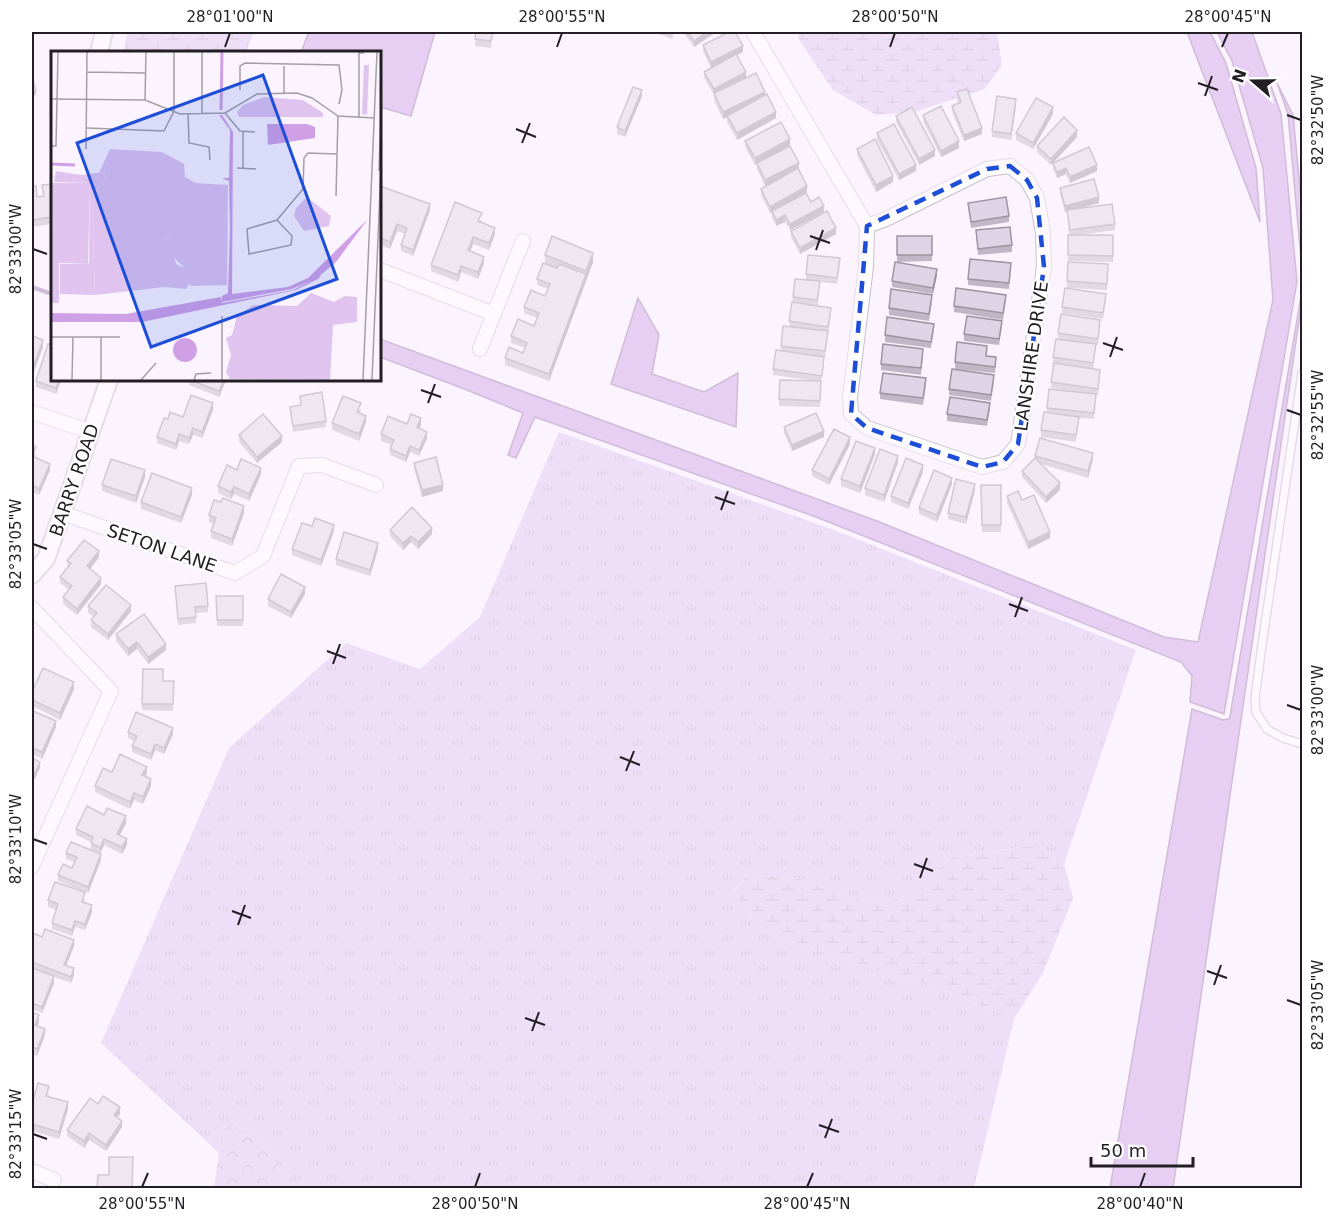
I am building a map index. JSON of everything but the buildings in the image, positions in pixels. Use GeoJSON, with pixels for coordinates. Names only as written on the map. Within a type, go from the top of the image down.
{"type":"FeatureCollection","features":[{"type":"Feature","properties":{"kind":"street"},"geometry":{"type":"LineString","coordinates":[[99,51],[104,32]]}},
{"type":"Feature","properties":{"kind":"street"},"geometry":{"type":"LineString","coordinates":[[753,32],[867,226]]}},
{"type":"Feature","properties":{"kind":"street","name":"LANSHIRE DRIVE"},"geometry":{"type":"LineString","coordinates":[[1010,166],[1027,180],[1037,198],[1043,233],[1044,267],[1018,444],[1003,462],[982,467],[867,428],[851,414],[850,397],[866,267],[867,226],[886,219],[987,169],[1010,166]]}},
{"type":"Feature","properties":{"kind":"street"},"geometry":{"type":"LineString","coordinates":[[480,350],[523,241]]}},
{"type":"Feature","properties":{"kind":"street"},"geometry":{"type":"LineString","coordinates":[[381,270],[494,314]]}},
{"type":"Feature","properties":{"kind":"street","name":"BARRY ROAD"},"geometry":{"type":"LineString","coordinates":[[32,575],[46,559],[109,381]]}},
{"type":"Feature","properties":{"kind":"street"},"geometry":{"type":"LineString","coordinates":[[32,412],[91,432]]}},
{"type":"Feature","properties":{"kind":"street","name":"SETON LANE"},"geometry":{"type":"LineString","coordinates":[[62,513],[235,573],[263,556],[299,466],[322,465],[376,485]]}},
{"type":"Feature","properties":{"kind":"street"},"geometry":{"type":"LineString","coordinates":[[32,608],[111,691],[32,866]]}},
{"type":"Feature","properties":{"kind":"street"},"geometry":{"type":"LineString","coordinates":[[32,1171],[54,1180]]}},
{"type":"Feature","properties":{"kind":"lane"},"geometry":{"type":"LineString","coordinates":[[1302,373],[1255,698],[1256,712],[1267,729],[1283,738],[1302,744]]}},
{"type":"Feature","properties":{"kind":"highlighted area"},"geometry":{"type":"Polygon","coordinates":[[[1010,166],[1027,180],[1037,198],[1044,267],[1018,444],[1003,462],[982,467],[867,428],[851,414],[867,226],[987,169],[1010,166]]]}},
{"type":"Feature","properties":{"kind":"green space"},"geometry":{"type":"Polygon","coordinates":[[[128,32],[254,32],[246,51],[124,51],[128,32]]]}},
{"type":"Feature","properties":{"kind":"green space"},"geometry":{"type":"Polygon","coordinates":[[[798,32],[997,32],[1002,65],[985,89],[915,112],[876,115],[833,90],[799,40],[798,32]]]}},
{"type":"Feature","properties":{"kind":"green space"},"geometry":{"type":"Polygon","coordinates":[[[559,432],[834,530],[1136,650],[1064,864],[1033,845],[950,858],[906,899],[867,903],[800,879],[748,874],[734,890],[758,929],[888,974],[941,989],[1014,1019],[974,1188],[289,1188],[258,1132],[223,1124],[219,1153],[101,1043],[229,748],[346,643],[420,669],[480,617],[559,432]]]}},
{"type":"Feature","properties":{"kind":"green space"},"geometry":{"type":"Polygon","coordinates":[[[1034,845],[1064,864],[1073,898],[1043,973],[1014,1019],[941,989],[888,974],[758,929],[734,891],[748,874],[800,879],[867,903],[906,899],[950,858],[1034,845]]]}},
{"type":"Feature","properties":{"kind":"green space"},"geometry":{"type":"Polygon","coordinates":[[[223,1124],[258,1132],[289,1188],[214,1188],[223,1124]]]}},
{"type":"Feature","properties":{"kind":"shaded area"},"geometry":{"type":"Polygon","coordinates":[[[309,32],[435,32],[411,116],[381,107],[381,51],[301,51],[309,32]]]}},
{"type":"Feature","properties":{"kind":"shaded area"},"geometry":{"type":"Polygon","coordinates":[[[1187,32],[1210,32],[1226,63],[1256,168],[1260,222],[1187,32]]]}},
{"type":"Feature","properties":{"kind":"shaded area"},"geometry":{"type":"Polygon","coordinates":[[[1217,32],[1252,32],[1281,114],[1297,281],[1224,714],[1190,702],[1192,676],[1181,662],[816,517],[535,417],[516,458],[508,455],[523,413],[381,357],[381,339],[877,521],[1164,637],[1198,642],[1273,300],[1263,168],[1232,61],[1217,32]]]}},
{"type":"Feature","properties":{"kind":"shaded area"},"geometry":{"type":"Polygon","coordinates":[[[1277,83],[1293,115],[1302,209],[1302,270],[1288,114],[1277,83]]]}},
{"type":"Feature","properties":{"kind":"shaded area"},"geometry":{"type":"Polygon","coordinates":[[[1302,290],[1173,1188],[1110,1188],[1192,709],[1223,720],[1229,719],[1230,716],[1302,290]]]}},
{"type":"Feature","properties":{"kind":"shaded area"},"geometry":{"type":"Polygon","coordinates":[[[638,298],[659,335],[652,374],[704,392],[738,373],[736,427],[611,384],[638,298]]]}},
{"type":"Feature","properties":{"kind":"waterway"},"geometry":{"type":"LineString","coordinates":[[32,287],[51,294]]}}]}
